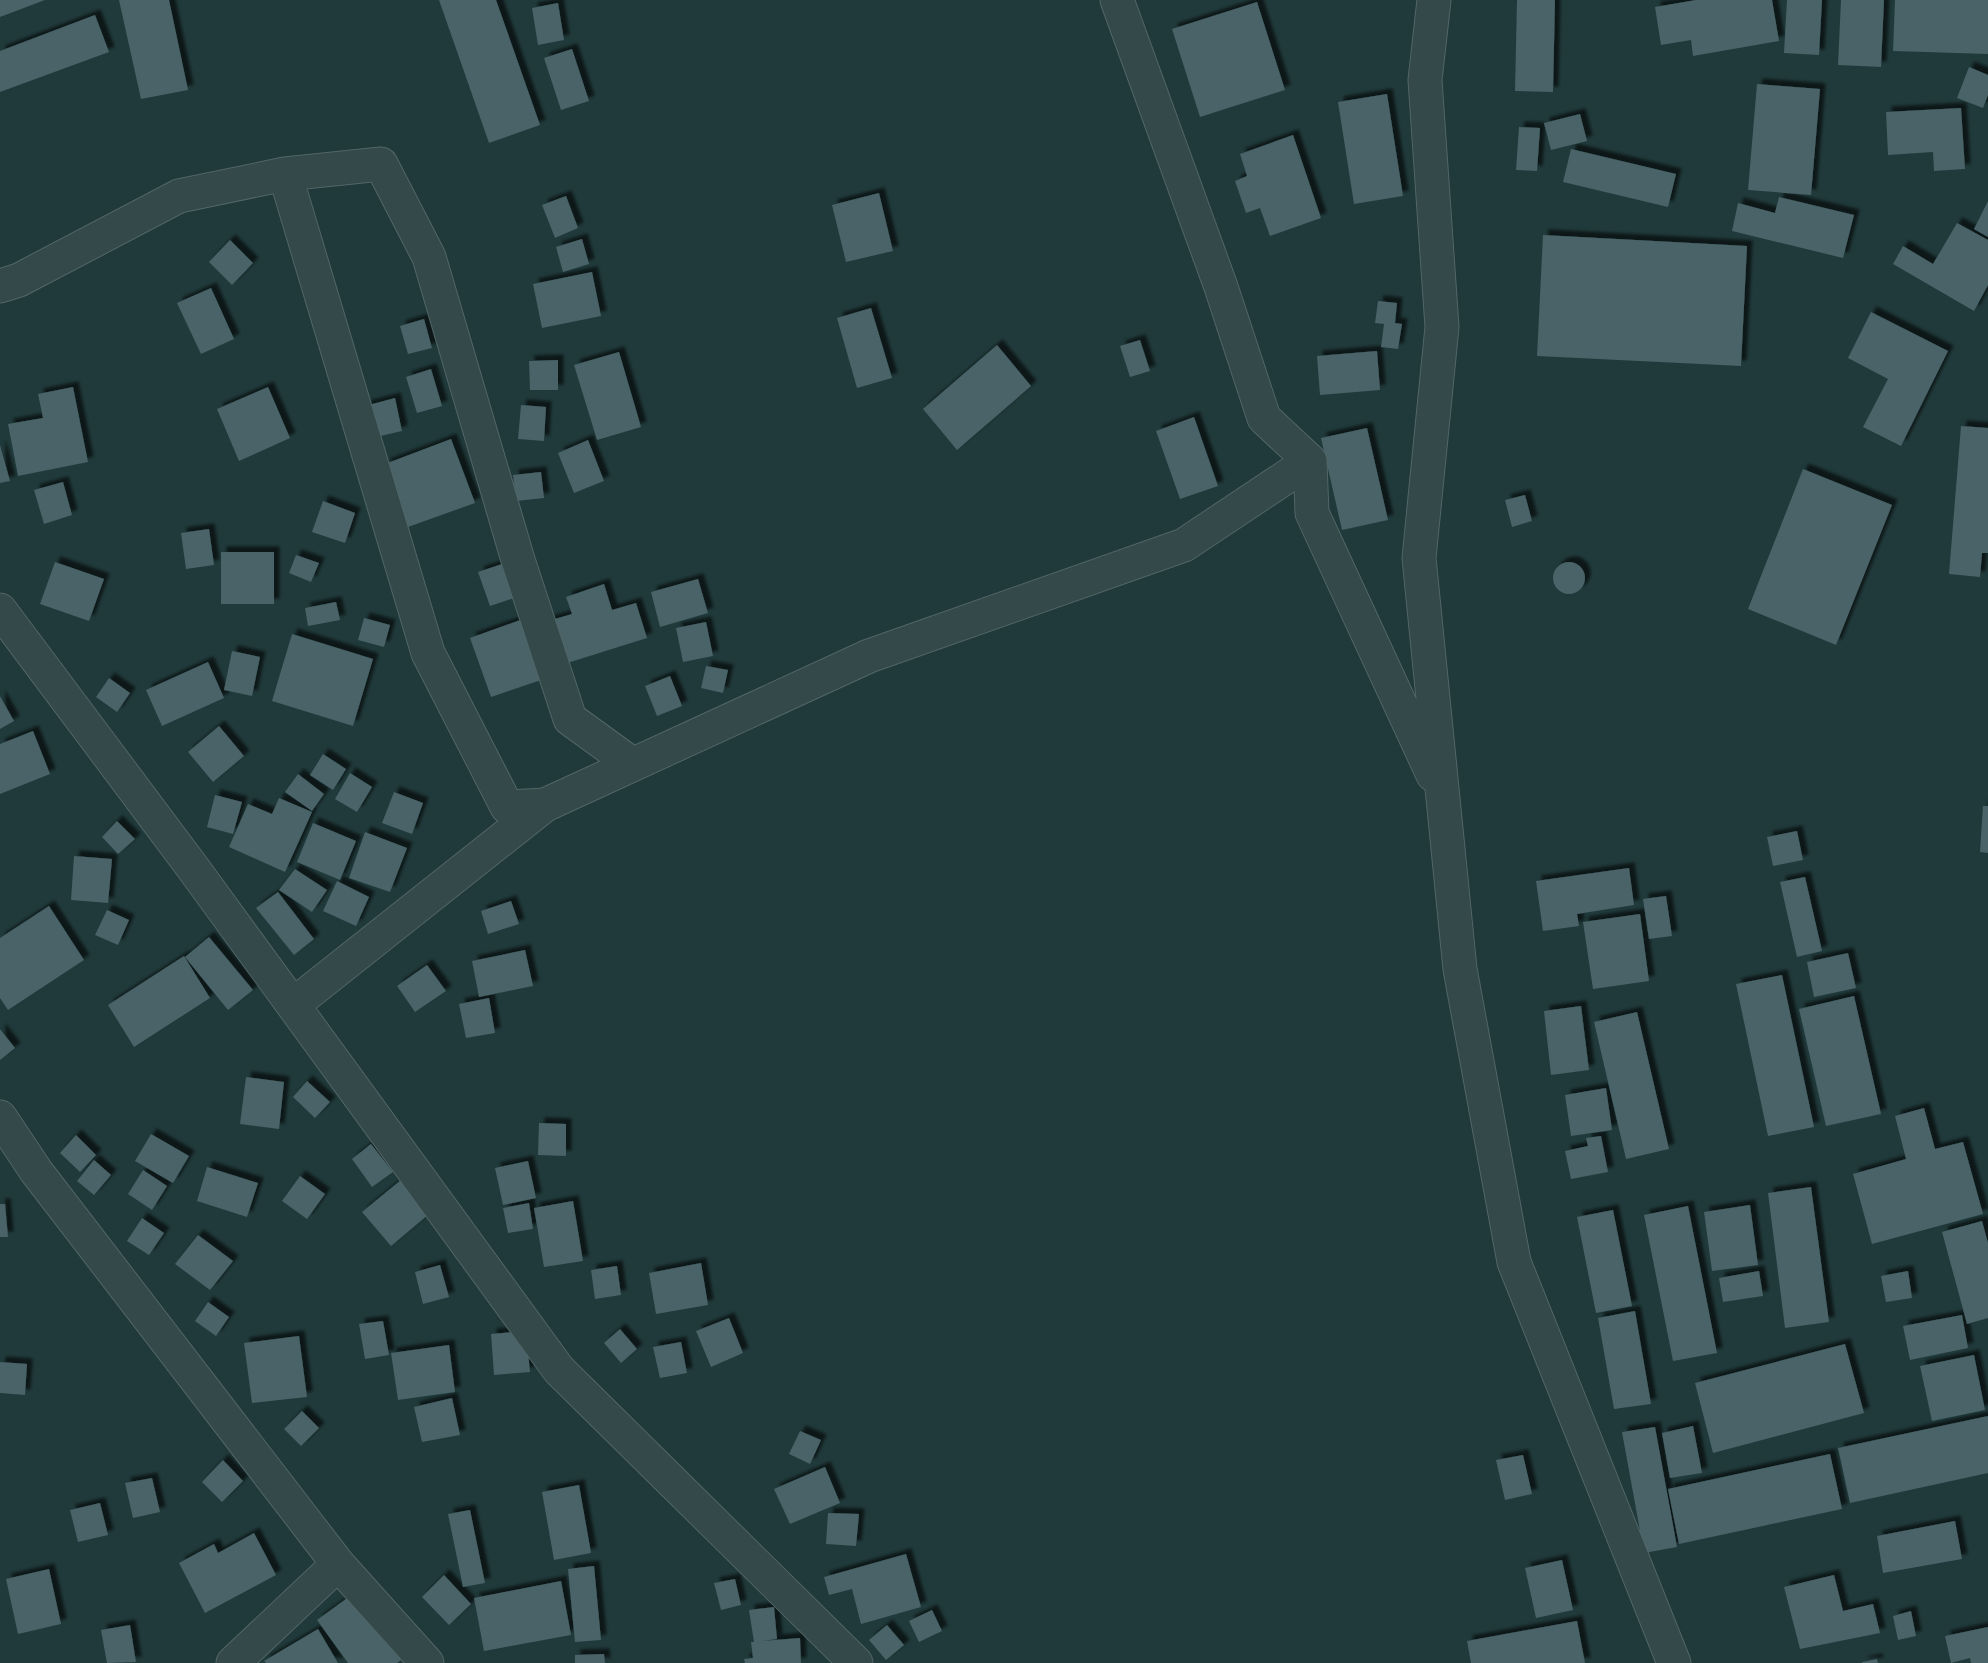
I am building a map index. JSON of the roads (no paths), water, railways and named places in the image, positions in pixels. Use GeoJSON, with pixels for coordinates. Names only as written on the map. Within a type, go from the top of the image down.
{"type":"FeatureCollection","features":[{"type":"Feature","properties":{"kind":"street"},"geometry":{"type":"LineString","coordinates":[[1117,0],[1221,287],[1264,418],[1310,460],[1312,513],[1443,799]]}},
{"type":"Feature","properties":{"kind":"street"},"geometry":{"type":"LineString","coordinates":[[1434,0],[1425,80],[1442,327],[1419,558],[1461,969],[1514,1262],[1674,1663]]}},
{"type":"Feature","properties":{"kind":"street"},"geometry":{"type":"LineString","coordinates":[[0,286],[19,280],[179,196],[285,174],[381,164],[429,257],[518,560],[570,719],[632,764]]}},
{"type":"Feature","properties":{"kind":"street"},"geometry":{"type":"LineString","coordinates":[[285,174],[428,654],[507,807],[546,805]]}},
{"type":"Feature","properties":{"kind":"street"},"geometry":{"type":"LineString","coordinates":[[293,1005],[546,805],[869,656],[1184,545],[1310,460]]}},
{"type":"Feature","properties":{"kind":"street"},"geometry":{"type":"LineString","coordinates":[[0,610],[293,1005],[559,1370],[856,1663]]}},
{"type":"Feature","properties":{"kind":"street"},"geometry":{"type":"LineString","coordinates":[[0,1118],[36,1171],[338,1564],[427,1663]]}},
{"type":"Feature","properties":{"kind":"street"},"geometry":{"type":"LineString","coordinates":[[233,1663],[338,1564]]}}]}
